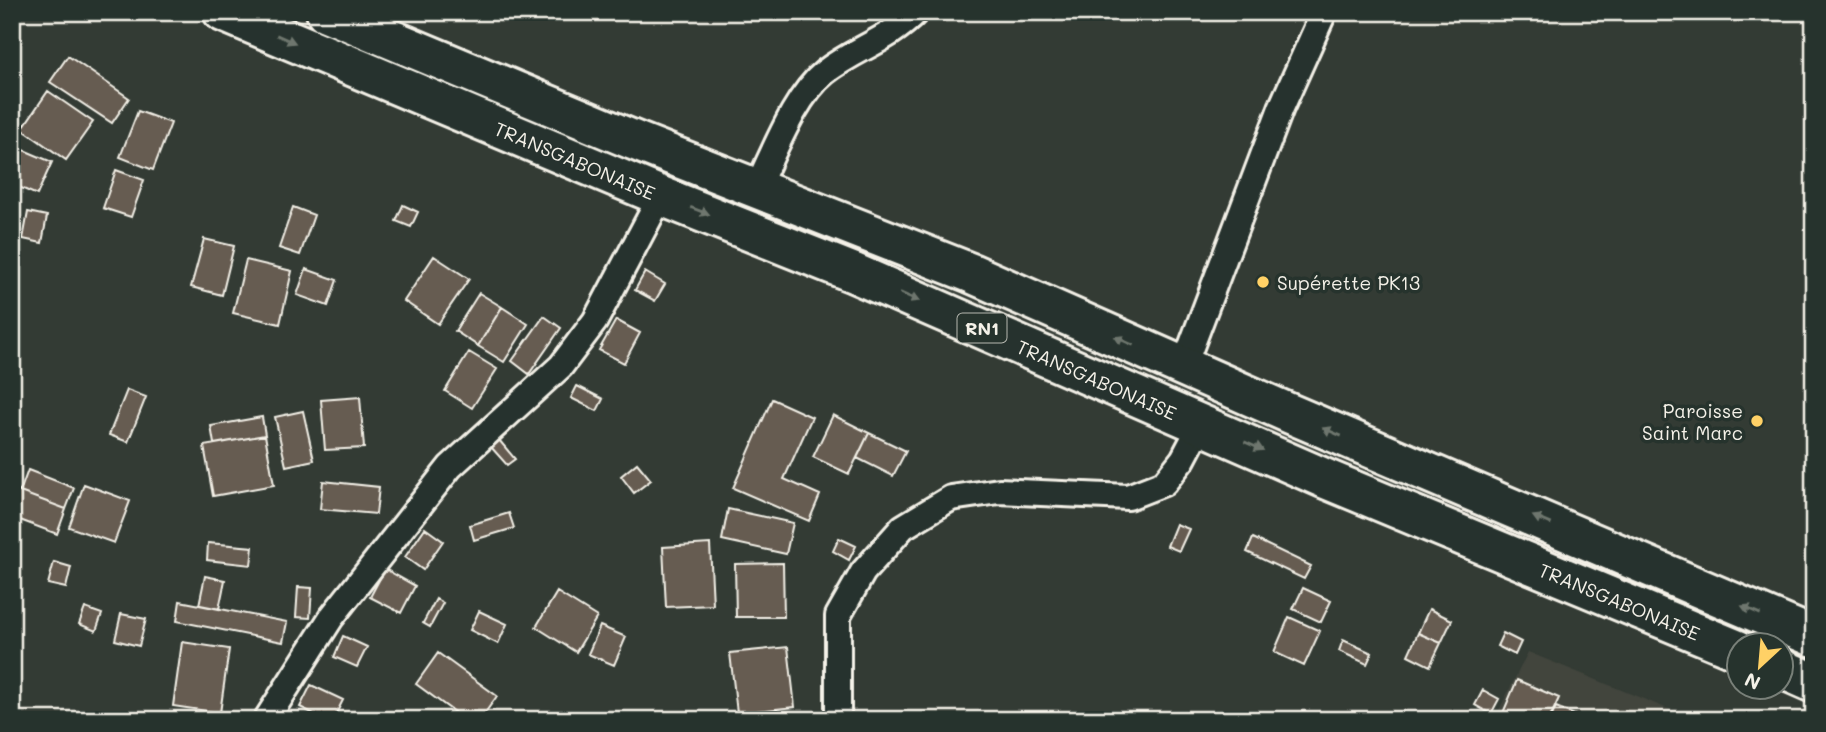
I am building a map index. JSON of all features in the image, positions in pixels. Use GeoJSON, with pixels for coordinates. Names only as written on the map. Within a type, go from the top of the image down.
{"type":"FeatureCollection","features":[{"type":"Feature","properties":{"kind":"highway","name":"TRANSGABONAISE"},"geometry":{"type":"LineString","coordinates":[[223,12],[661,196],[854,273],[1326,479],[1724,644]]}},
{"type":"Feature","properties":{"kind":"highway","name":"TRANSGABONAISE"},"geometry":{"type":"LineString","coordinates":[[326,12],[756,189],[971,274],[1183,368],[1814,637]]}},
{"type":"Feature","properties":{"kind":"highway"},"geometry":{"type":"LineString","coordinates":[[1794,674],[1814,683]]}},
{"type":"Feature","properties":{"kind":"street"},"geometry":{"type":"LineString","coordinates":[[756,189],[792,115],[823,74],[851,54],[895,33],[916,12]]}},
{"type":"Feature","properties":{"kind":"street"},"geometry":{"type":"LineString","coordinates":[[1183,368],[1282,108],[1324,12]]}},
{"type":"Feature","properties":{"kind":"street"},"geometry":{"type":"LineString","coordinates":[[265,720],[331,618],[450,467],[568,357],[595,321],[661,196]]}},
{"type":"Feature","properties":{"kind":"street"},"geometry":{"type":"LineString","coordinates":[[838,720],[838,616],[863,572],[903,527],[951,498],[999,491],[1128,497],[1164,483],[1183,459],[1202,423]]}},
{"type":"Feature","properties":{"kind":"shaded area"},"geometry":{"type":"Polygon","coordinates":[[[1528,652],[1695,720],[1494,720],[1528,652]]]}},
{"type":"Feature","properties":{"kind":"building"},"geometry":{"type":"Polygon","coordinates":[[[68,56],[129,98],[112,123],[50,82],[68,56]]]}},
{"type":"Feature","properties":{"kind":"building"},"geometry":{"type":"Polygon","coordinates":[[[48,91],[93,122],[66,160],[22,129],[48,91]]]}},
{"type":"Feature","properties":{"kind":"building"},"geometry":{"type":"Polygon","coordinates":[[[138,111],[171,123],[153,170],[120,157],[138,111]]]}},
{"type":"Feature","properties":{"kind":"building"},"geometry":{"type":"Polygon","coordinates":[[[12,145],[52,162],[37,195],[12,184],[12,145]]]}},
{"type":"Feature","properties":{"kind":"building"},"geometry":{"type":"Polygon","coordinates":[[[116,170],[144,180],[131,217],[103,208],[116,170]]]}},
{"type":"Feature","properties":{"kind":"building"},"geometry":{"type":"Polygon","coordinates":[[[403,205],[418,212],[411,227],[396,221],[403,205]]]}},
{"type":"Feature","properties":{"kind":"building"},"geometry":{"type":"Polygon","coordinates":[[[293,207],[314,215],[300,255],[279,248],[293,207]]]}},
{"type":"Feature","properties":{"kind":"building"},"geometry":{"type":"Polygon","coordinates":[[[28,212],[47,216],[42,243],[23,239],[28,212]]]}},
{"type":"Feature","properties":{"kind":"building"},"geometry":{"type":"Polygon","coordinates":[[[204,239],[234,246],[222,295],[191,287],[204,239]]]}},
{"type":"Feature","properties":{"kind":"building"},"geometry":{"type":"Polygon","coordinates":[[[434,256],[469,279],[438,324],[404,301],[434,256]]]}},
{"type":"Feature","properties":{"kind":"building"},"geometry":{"type":"Polygon","coordinates":[[[246,260],[292,271],[280,324],[233,313],[246,260]]]}},
{"type":"Feature","properties":{"kind":"building"},"geometry":{"type":"Polygon","coordinates":[[[306,269],[337,280],[328,306],[297,295],[306,269]]]}},
{"type":"Feature","properties":{"kind":"building"},"geometry":{"type":"Polygon","coordinates":[[[645,272],[665,284],[655,301],[635,290],[645,272]]]}},
{"type":"Feature","properties":{"kind":"building"},"geometry":{"type":"Polygon","coordinates":[[[479,293],[502,307],[478,346],[455,331],[479,293]]]}},
{"type":"Feature","properties":{"kind":"building"},"geometry":{"type":"Polygon","coordinates":[[[502,307],[528,324],[504,362],[478,346],[502,307]]]}},
{"type":"Feature","properties":{"kind":"building"},"geometry":{"type":"Polygon","coordinates":[[[544,316],[561,328],[529,374],[512,361],[544,316]]]}},
{"type":"Feature","properties":{"kind":"building"},"geometry":{"type":"Polygon","coordinates":[[[616,320],[640,333],[624,363],[599,350],[616,320]]]}},
{"type":"Feature","properties":{"kind":"building"},"geometry":{"type":"Polygon","coordinates":[[[469,352],[497,369],[472,408],[445,391],[469,352]]]}},
{"type":"Feature","properties":{"kind":"building"},"geometry":{"type":"Polygon","coordinates":[[[577,386],[603,399],[597,411],[571,398],[577,386]]]}},
{"type":"Feature","properties":{"kind":"building"},"geometry":{"type":"Polygon","coordinates":[[[127,390],[146,397],[128,442],[109,435],[127,390]]]}},
{"type":"Feature","properties":{"kind":"building"},"geometry":{"type":"Polygon","coordinates":[[[360,397],[364,448],[325,450],[321,400],[360,397]]]}},
{"type":"Feature","properties":{"kind":"building"},"geometry":{"type":"Polygon","coordinates":[[[772,399],[812,417],[784,479],[820,495],[809,521],[733,488],[772,399]]]}},
{"type":"Feature","properties":{"kind":"building"},"geometry":{"type":"Polygon","coordinates":[[[303,411],[314,460],[286,466],[275,417],[303,411]]]}},
{"type":"Feature","properties":{"kind":"building"},"geometry":{"type":"Polygon","coordinates":[[[833,415],[869,433],[849,474],[813,457],[833,415]]]}},
{"type":"Feature","properties":{"kind":"building"},"geometry":{"type":"Polygon","coordinates":[[[262,417],[265,435],[214,444],[211,426],[262,417]]]}},
{"type":"Feature","properties":{"kind":"building"},"geometry":{"type":"Polygon","coordinates":[[[869,433],[906,451],[893,476],[857,458],[869,433]]]}},
{"type":"Feature","properties":{"kind":"building"},"geometry":{"type":"Polygon","coordinates":[[[265,435],[274,485],[213,496],[204,446],[265,435]]]}},
{"type":"Feature","properties":{"kind":"building"},"geometry":{"type":"Polygon","coordinates":[[[499,440],[515,459],[507,465],[491,447],[499,440]]]}},
{"type":"Feature","properties":{"kind":"building"},"geometry":{"type":"Polygon","coordinates":[[[637,463],[651,480],[634,493],[621,476],[637,463]]]}},
{"type":"Feature","properties":{"kind":"building"},"geometry":{"type":"Polygon","coordinates":[[[28,470],[74,488],[66,509],[20,492],[28,470]]]}},
{"type":"Feature","properties":{"kind":"building"},"geometry":{"type":"Polygon","coordinates":[[[323,481],[379,487],[376,514],[320,509],[323,481]]]}},
{"type":"Feature","properties":{"kind":"building"},"geometry":{"type":"Polygon","coordinates":[[[84,484],[130,501],[114,543],[69,527],[84,484]]]}},
{"type":"Feature","properties":{"kind":"building"},"geometry":{"type":"Polygon","coordinates":[[[12,489],[66,509],[57,534],[12,517],[12,489]]]}},
{"type":"Feature","properties":{"kind":"building"},"geometry":{"type":"Polygon","coordinates":[[[728,509],[793,523],[786,554],[722,540],[728,509]]]}},
{"type":"Feature","properties":{"kind":"building"},"geometry":{"type":"Polygon","coordinates":[[[509,513],[514,528],[474,540],[470,525],[509,513]]]}},
{"type":"Feature","properties":{"kind":"building"},"geometry":{"type":"Polygon","coordinates":[[[1176,524],[1189,529],[1179,551],[1167,546],[1176,524]]]}},
{"type":"Feature","properties":{"kind":"building"},"geometry":{"type":"Polygon","coordinates":[[[425,528],[443,541],[423,570],[405,557],[425,528]]]}},
{"type":"Feature","properties":{"kind":"building"},"geometry":{"type":"Polygon","coordinates":[[[839,538],[856,546],[849,560],[833,551],[839,538]]]}},
{"type":"Feature","properties":{"kind":"building"},"geometry":{"type":"Polygon","coordinates":[[[1253,538],[1311,566],[1304,579],[1247,552],[1253,538]]]}},
{"type":"Feature","properties":{"kind":"building"},"geometry":{"type":"Polygon","coordinates":[[[208,543],[253,547],[251,565],[207,560],[208,543]]]}},
{"type":"Feature","properties":{"kind":"building"},"geometry":{"type":"Polygon","coordinates":[[[710,544],[713,605],[666,607],[663,547],[710,544]]]}},
{"type":"Feature","properties":{"kind":"building"},"geometry":{"type":"Polygon","coordinates":[[[54,562],[71,567],[66,588],[48,584],[54,562]]]}},
{"type":"Feature","properties":{"kind":"building"},"geometry":{"type":"Polygon","coordinates":[[[783,563],[784,617],[736,617],[735,564],[783,563]]]}},
{"type":"Feature","properties":{"kind":"building"},"geometry":{"type":"Polygon","coordinates":[[[385,569],[415,586],[401,613],[370,597],[385,569]]]}},
{"type":"Feature","properties":{"kind":"building"},"geometry":{"type":"Polygon","coordinates":[[[205,576],[225,580],[219,609],[199,605],[205,576]]]}},
{"type":"Feature","properties":{"kind":"building"},"geometry":{"type":"Polygon","coordinates":[[[298,587],[312,588],[310,618],[296,617],[298,587]]]}},
{"type":"Feature","properties":{"kind":"building"},"geometry":{"type":"Polygon","coordinates":[[[1303,588],[1331,601],[1321,622],[1293,609],[1303,588]]]}},
{"type":"Feature","properties":{"kind":"building"},"geometry":{"type":"Polygon","coordinates":[[[557,592],[597,617],[576,652],[536,627],[557,592]]]}},
{"type":"Feature","properties":{"kind":"building"},"geometry":{"type":"Polygon","coordinates":[[[436,599],[443,603],[430,627],[423,623],[436,599]]]}},
{"type":"Feature","properties":{"kind":"building"},"geometry":{"type":"Polygon","coordinates":[[[180,601],[287,622],[283,642],[177,621],[180,601]]]}},
{"type":"Feature","properties":{"kind":"building"},"geometry":{"type":"Polygon","coordinates":[[[85,608],[102,614],[96,631],[79,624],[85,608]]]}},
{"type":"Feature","properties":{"kind":"building"},"geometry":{"type":"Polygon","coordinates":[[[1429,609],[1452,620],[1441,643],[1418,633],[1429,609]]]}},
{"type":"Feature","properties":{"kind":"building"},"geometry":{"type":"Polygon","coordinates":[[[479,611],[507,624],[498,644],[470,630],[479,611]]]}},
{"type":"Feature","properties":{"kind":"building"},"geometry":{"type":"Polygon","coordinates":[[[121,614],[146,619],[139,646],[115,640],[121,614]]]}},
{"type":"Feature","properties":{"kind":"building"},"geometry":{"type":"Polygon","coordinates":[[[1289,617],[1320,631],[1304,666],[1274,652],[1289,617]]]}},
{"type":"Feature","properties":{"kind":"building"},"geometry":{"type":"Polygon","coordinates":[[[600,626],[626,637],[614,665],[588,654],[600,626]]]}},
{"type":"Feature","properties":{"kind":"building"},"geometry":{"type":"Polygon","coordinates":[[[1418,633],[1441,643],[1430,666],[1408,655],[1418,633]]]}},
{"type":"Feature","properties":{"kind":"building"},"geometry":{"type":"Polygon","coordinates":[[[1503,633],[1521,642],[1515,655],[1497,646],[1503,633]]]}},
{"type":"Feature","properties":{"kind":"building"},"geometry":{"type":"Polygon","coordinates":[[[343,636],[367,647],[357,667],[334,657],[343,636]]]}},
{"type":"Feature","properties":{"kind":"building"},"geometry":{"type":"Polygon","coordinates":[[[1343,640],[1372,653],[1367,664],[1339,651],[1343,640]]]}},
{"type":"Feature","properties":{"kind":"building"},"geometry":{"type":"Polygon","coordinates":[[[182,642],[229,649],[220,713],[173,706],[182,642]]]}},
{"type":"Feature","properties":{"kind":"building"},"geometry":{"type":"Polygon","coordinates":[[[788,647],[795,707],[737,713],[730,653],[788,647]]]}},
{"type":"Feature","properties":{"kind":"building"},"geometry":{"type":"Polygon","coordinates":[[[438,653],[497,696],[480,720],[465,720],[416,684],[438,653]]]}},
{"type":"Feature","properties":{"kind":"building"},"geometry":{"type":"Polygon","coordinates":[[[1517,680],[1559,698],[1549,720],[1500,720],[1517,680]]]}},
{"type":"Feature","properties":{"kind":"building"},"geometry":{"type":"Polygon","coordinates":[[[311,685],[343,700],[333,720],[326,720],[300,707],[311,685]]]}},
{"type":"Feature","properties":{"kind":"building"},"geometry":{"type":"Polygon","coordinates":[[[1483,690],[1499,699],[1491,714],[1475,705],[1483,690]]]}},
{"type":"Feature","properties":{"kind":"building"},"geometry":{"type":"Polygon","coordinates":[[[1556,707],[1586,720],[1550,720],[1556,707]]]}},
{"type":"Feature","properties":{"kind":"place","name":"Supérette PK13"},"geometry":{"type":"Point","coordinates":[1263,282]}},
{"type":"Feature","properties":{"kind":"place","name":"Paroisse Saint Marc"},"geometry":{"type":"Point","coordinates":[1757,421]}}]}
